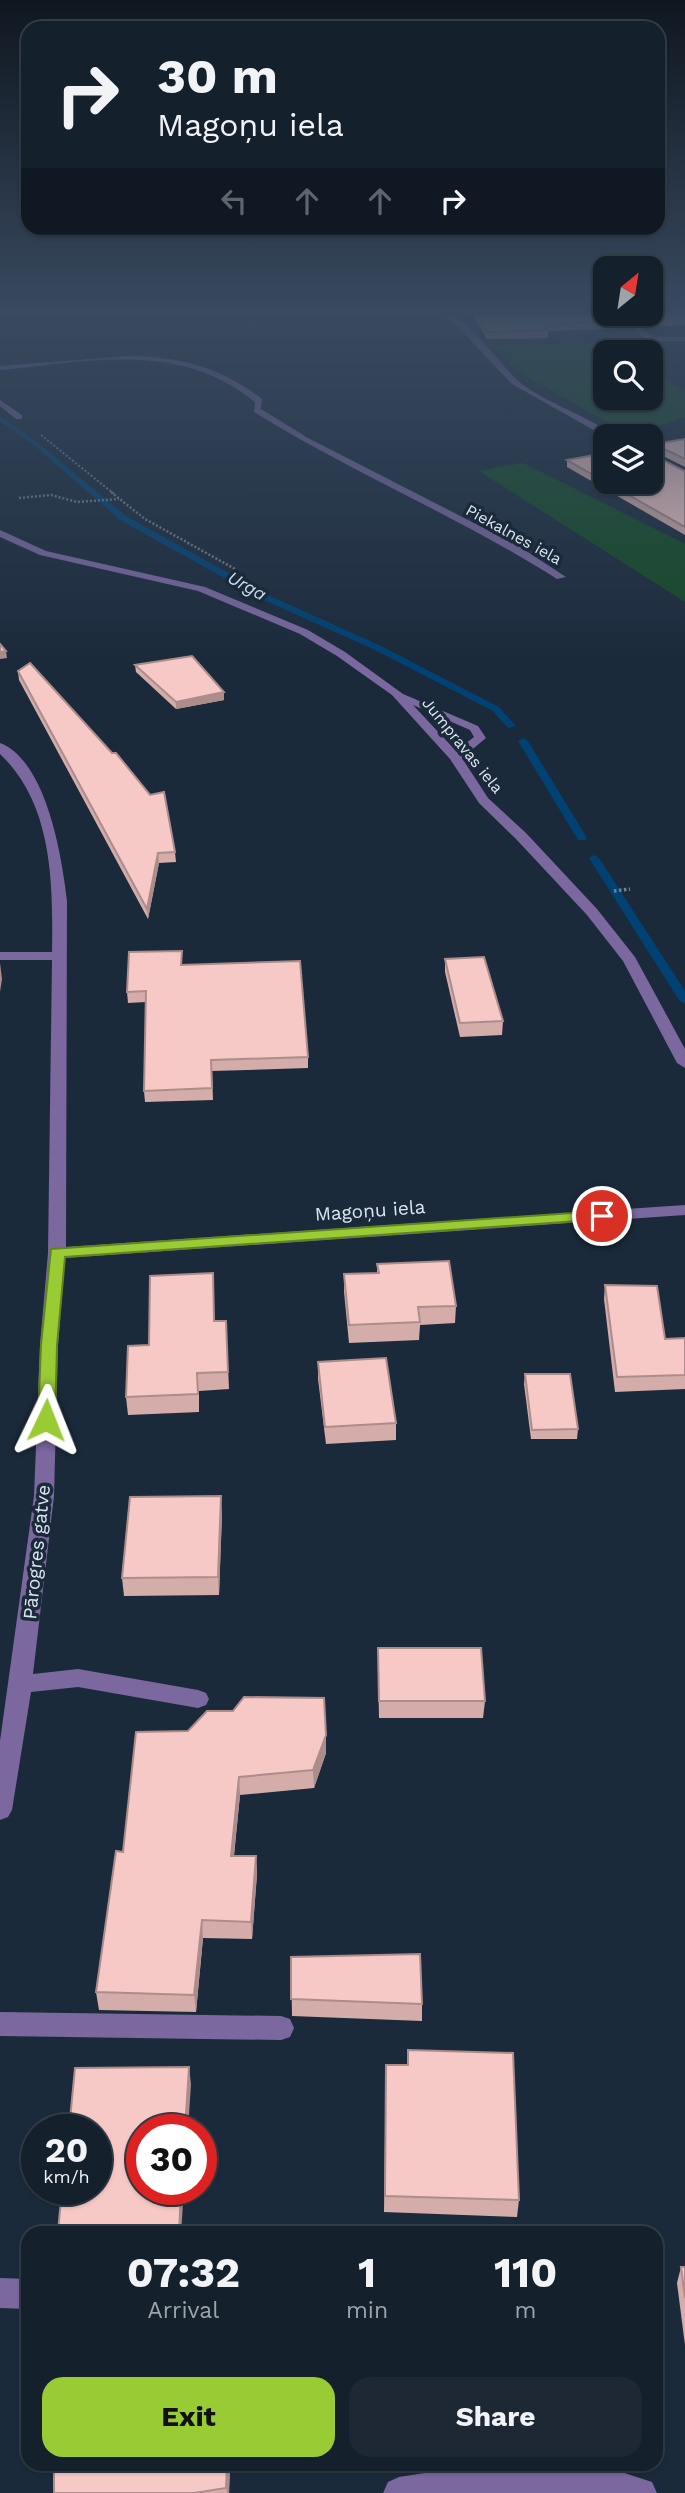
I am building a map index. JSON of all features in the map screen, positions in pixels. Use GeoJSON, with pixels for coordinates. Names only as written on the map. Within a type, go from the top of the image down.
{"type":"FeatureCollection","features":[{"type":"Feature","properties":{"kind":"street","name":"Piekalnes iela"},"geometry":{"type":"LineString","coordinates":[[290,430],[514,547],[561,577]]}},
{"type":"Feature","properties":{"kind":"street","name":"Jumpravas iela"},"geometry":{"type":"LineString","coordinates":[[0,533],[43,553],[80,564],[164,580],[212,593],[304,632],[341,653],[396,693],[455,757],[483,800],[521,836],[592,912],[630,960],[685,1063]]}},
{"type":"Feature","properties":{"kind":"street"},"geometry":{"type":"LineString","coordinates":[[396,693],[474,728],[480,734],[475,745],[455,757]]}},
{"type":"Feature","properties":{"kind":"street"},"geometry":{"type":"LineString","coordinates":[[0,747],[27,777],[42,806],[55,847],[60,901],[59,956],[0,956]]}},
{"type":"Feature","properties":{"kind":"street","name":"Pārogres gatve"},"geometry":{"type":"LineString","coordinates":[[0,1810],[21,1684],[44,1496],[49,1345],[57,1253],[59,956]]}},
{"type":"Feature","properties":{"kind":"street","name":"Magoņu iela"},"geometry":{"type":"LineString","coordinates":[[57,1253],[685,1210]]}},
{"type":"Feature","properties":{"kind":"street"},"geometry":{"type":"LineString","coordinates":[[21,1684],[78,1678],[198,1699]]}},
{"type":"Feature","properties":{"kind":"street"},"geometry":{"type":"LineString","coordinates":[[0,2024],[281,2028]]}},
{"type":"Feature","properties":{"kind":"street"},"geometry":{"type":"LineString","coordinates":[[0,2293],[21,2294]]}},
{"type":"Feature","properties":{"kind":"street"},"geometry":{"type":"LineString","coordinates":[[399,2493],[500,2477],[603,2482],[640,2493]]}},
{"type":"Feature","properties":{"kind":"path"},"geometry":{"type":"LineString","coordinates":[[35,430],[155,524],[244,573]]}},
{"type":"Feature","properties":{"kind":"path"},"geometry":{"type":"LineString","coordinates":[[19,498],[51,495],[77,502],[120,499]]}},
{"type":"Feature","properties":{"kind":"green space"},"geometry":{"type":"Polygon","coordinates":[[[523,463],[685,544],[685,602],[479,471],[523,463]]]}},
{"type":"Feature","properties":{"kind":"building"},"geometry":{"type":"Polygon","coordinates":[[[685,439],[685,459],[663,448],[663,443],[685,439]]]}},
{"type":"Feature","properties":{"kind":"building"},"geometry":{"type":"Polygon","coordinates":[[[593,455],[593,475],[567,460],[593,455]]]}},
{"type":"Feature","properties":{"kind":"building"},"geometry":{"type":"Polygon","coordinates":[[[663,460],[685,471],[685,527],[627,494],[663,494],[663,460]]]}},
{"type":"Feature","properties":{"kind":"building"},"geometry":{"type":"Polygon","coordinates":[[[192,656],[224,692],[176,702],[135,665],[192,656]]]}},
{"type":"Feature","properties":{"kind":"building"},"geometry":{"type":"Polygon","coordinates":[[[30,663],[112,753],[116,753],[150,795],[164,792],[175,852],[158,853],[147,909],[18,671],[30,663]]]}},
{"type":"Feature","properties":{"kind":"building"},"geometry":{"type":"Polygon","coordinates":[[[182,951],[181,965],[300,961],[308,1057],[211,1060],[212,1088],[144,1091],[146,991],[127,992],[129,952],[182,951]]]}},
{"type":"Feature","properties":{"kind":"building"},"geometry":{"type":"Polygon","coordinates":[[[484,957],[503,1021],[460,1023],[445,959],[484,957]]]}},
{"type":"Feature","properties":{"kind":"building"},"geometry":{"type":"Polygon","coordinates":[[[449,1261],[456,1306],[418,1307],[420,1322],[349,1325],[344,1274],[379,1273],[377,1264],[449,1261]]]}},
{"type":"Feature","properties":{"kind":"building"},"geometry":{"type":"Polygon","coordinates":[[[213,1273],[214,1321],[226,1321],[228,1372],[197,1373],[198,1394],[126,1397],[128,1346],[149,1345],[150,1276],[213,1273]]]}},
{"type":"Feature","properties":{"kind":"building"},"geometry":{"type":"Polygon","coordinates":[[[605,1285],[657,1286],[665,1339],[685,1338],[685,1375],[617,1377],[605,1285]]]}},
{"type":"Feature","properties":{"kind":"building"},"geometry":{"type":"Polygon","coordinates":[[[386,1358],[396,1423],[325,1427],[318,1362],[386,1358]]]}},
{"type":"Feature","properties":{"kind":"building"},"geometry":{"type":"Polygon","coordinates":[[[525,1374],[570,1374],[578,1429],[532,1430],[525,1374]]]}},
{"type":"Feature","properties":{"kind":"building"},"geometry":{"type":"Polygon","coordinates":[[[221,1496],[218,1577],[122,1578],[130,1497],[221,1496]]]}},
{"type":"Feature","properties":{"kind":"building"},"geometry":{"type":"Polygon","coordinates":[[[378,1648],[481,1648],[485,1701],[379,1701],[378,1648]]]}},
{"type":"Feature","properties":{"kind":"building"},"geometry":{"type":"Polygon","coordinates":[[[244,1697],[324,1698],[326,1735],[313,1770],[239,1777],[231,1856],[256,1856],[251,1922],[202,1920],[194,1995],[96,1992],[116,1851],[123,1852],[136,1732],[188,1731],[207,1711],[233,1711],[244,1697]]]}},
{"type":"Feature","properties":{"kind":"building"},"geometry":{"type":"Polygon","coordinates":[[[420,1954],[422,2004],[291,1999],[291,1957],[420,1954]]]}},
{"type":"Feature","properties":{"kind":"building"},"geometry":{"type":"Polygon","coordinates":[[[408,2050],[513,2053],[519,2200],[385,2196],[386,2065],[408,2065],[408,2050]]]}},
{"type":"Feature","properties":{"kind":"building"},"geometry":{"type":"Polygon","coordinates":[[[189,2067],[186,2114],[126,2114],[126,2205],[180,2205],[179,2226],[59,2226],[61,2205],[112,2205],[112,2114],[71,2114],[75,2068],[189,2067]]]}},
{"type":"Feature","properties":{"kind":"building"},"geometry":{"type":"Polygon","coordinates":[[[681,2267],[685,2267],[685,2298],[681,2267]]]}},
{"type":"Feature","properties":{"kind":"building"},"geometry":{"type":"Polygon","coordinates":[[[54,2471],[227,2471],[226,2488],[194,2493],[54,2493],[54,2471]]]}},
{"type":"Feature","properties":{"kind":"waterway","name":"Urga"},"geometry":{"type":"LineString","coordinates":[[17,430],[123,518],[267,598],[378,648],[496,709],[511,726]]}},
{"type":"Feature","properties":{"kind":"waterway","name":"Urga"},"geometry":{"type":"LineString","coordinates":[[523,741],[582,838]]}},
{"type":"Feature","properties":{"kind":"waterway","name":"Urga"},"geometry":{"type":"LineString","coordinates":[[594,858],[685,1000]]}},
{"type":"Feature","properties":{"kind":"route"},"geometry":{"type":"LineString","coordinates":[[46,1420],[57,1253],[602,1216]]}}]}
